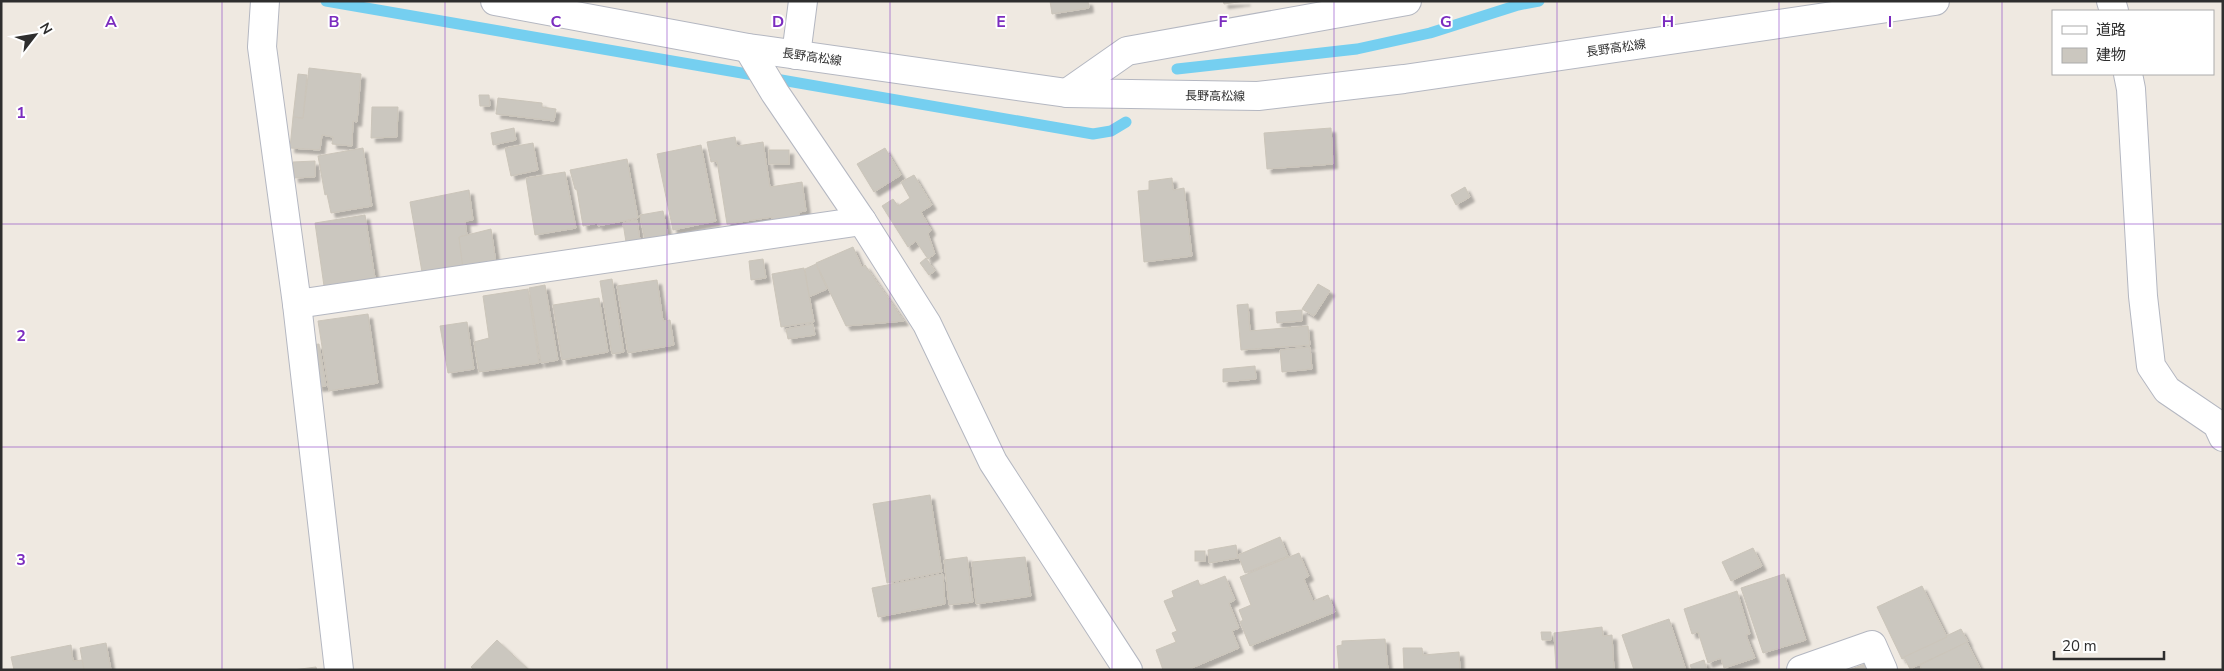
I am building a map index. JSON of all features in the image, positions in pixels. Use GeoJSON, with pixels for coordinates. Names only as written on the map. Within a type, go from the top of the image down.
{"type":"FeatureCollection","features":[{"type":"Feature","properties":{"kind":"street","name":"長野高松線"},"geometry":{"type":"LineString","coordinates":[[495,1],[754,58],[796,55],[1067,93],[1258,96],[1404,79],[1935,1]]}},
{"type":"Feature","properties":{"kind":"street"},"geometry":{"type":"LineString","coordinates":[[796,55],[803,1]]}},
{"type":"Feature","properties":{"kind":"street"},"geometry":{"type":"LineString","coordinates":[[1067,93],[1127,50],[1407,1]]}},
{"type":"Feature","properties":{"kind":"street"},"geometry":{"type":"LineString","coordinates":[[265,4],[262,47],[297,304],[339,670]]}},
{"type":"Feature","properties":{"kind":"street"},"geometry":{"type":"LineString","coordinates":[[754,58],[775,93],[862,221],[927,324],[993,462],[1128,670]]}},
{"type":"Feature","properties":{"kind":"street"},"geometry":{"type":"LineString","coordinates":[[2128,75],[2131,89],[2143,296],[2151,366],[2167,390],[2217,424],[2223,436]]}},
{"type":"Feature","properties":{"kind":"street"},"geometry":{"type":"LineString","coordinates":[[297,304],[862,221]]}},
{"type":"Feature","properties":{"kind":"street"},"geometry":{"type":"LineString","coordinates":[[1801,670],[1872,645],[1883,670]]}},
{"type":"Feature","properties":{"kind":"building"},"geometry":{"type":"Polygon","coordinates":[[[1050,1],[1088,1],[1089,8],[1052,14],[1050,1]]]}},
{"type":"Feature","properties":{"kind":"building"},"geometry":{"type":"Polygon","coordinates":[[[1223,1],[1246,1],[1224,4],[1223,1]]]}},
{"type":"Feature","properties":{"kind":"building"},"geometry":{"type":"Polygon","coordinates":[[[309,68],[361,74],[357,122],[353,121],[352,146],[332,144],[333,137],[322,135],[320,150],[290,148],[293,117],[303,118],[309,68]]]}},
{"type":"Feature","properties":{"kind":"building"},"geometry":{"type":"Polygon","coordinates":[[[298,74],[307,75],[303,118],[293,117],[298,74]]]}},
{"type":"Feature","properties":{"kind":"building"},"geometry":{"type":"Polygon","coordinates":[[[479,95],[489,95],[490,106],[480,106],[479,95]]]}},
{"type":"Feature","properties":{"kind":"building"},"geometry":{"type":"Polygon","coordinates":[[[498,98],[542,103],[542,107],[556,109],[554,121],[496,114],[498,98]]]}},
{"type":"Feature","properties":{"kind":"building"},"geometry":{"type":"Polygon","coordinates":[[[372,107],[398,107],[397,137],[371,138],[372,107]]]}},
{"type":"Feature","properties":{"kind":"building"},"geometry":{"type":"Polygon","coordinates":[[[514,128],[516,140],[493,145],[491,133],[514,128]]]}},
{"type":"Feature","properties":{"kind":"building"},"geometry":{"type":"Polygon","coordinates":[[[1331,128],[1333,164],[1267,169],[1264,133],[1331,128]]]}},
{"type":"Feature","properties":{"kind":"building"},"geometry":{"type":"Polygon","coordinates":[[[735,137],[737,146],[763,142],[770,187],[802,182],[806,211],[799,212],[800,217],[772,221],[772,217],[727,224],[717,161],[711,162],[707,142],[735,137]]]}},
{"type":"Feature","properties":{"kind":"building"},"geometry":{"type":"Polygon","coordinates":[[[533,143],[538,170],[511,176],[505,148],[533,143]]]}},
{"type":"Feature","properties":{"kind":"building"},"geometry":{"type":"Polygon","coordinates":[[[701,145],[716,221],[673,230],[657,154],[701,145]]]}},
{"type":"Feature","properties":{"kind":"building"},"geometry":{"type":"Polygon","coordinates":[[[363,148],[372,206],[331,213],[327,194],[325,195],[318,156],[363,148]]]}},
{"type":"Feature","properties":{"kind":"building"},"geometry":{"type":"Polygon","coordinates":[[[885,148],[901,175],[874,192],[857,164],[885,148]]]}},
{"type":"Feature","properties":{"kind":"building"},"geometry":{"type":"Polygon","coordinates":[[[769,150],[789,150],[789,164],[769,164],[769,150]]]}},
{"type":"Feature","properties":{"kind":"building"},"geometry":{"type":"Polygon","coordinates":[[[627,159],[638,218],[598,226],[598,223],[583,226],[577,190],[575,189],[570,170],[627,159]]]}},
{"type":"Feature","properties":{"kind":"building"},"geometry":{"type":"Polygon","coordinates":[[[315,161],[315,177],[294,178],[293,162],[315,161]]]}},
{"type":"Feature","properties":{"kind":"building"},"geometry":{"type":"Polygon","coordinates":[[[565,172],[576,228],[535,235],[526,178],[565,172]]]}},
{"type":"Feature","properties":{"kind":"building"},"geometry":{"type":"Polygon","coordinates":[[[914,175],[932,205],[921,212],[931,230],[928,234],[935,254],[928,259],[916,241],[908,247],[882,206],[893,199],[898,206],[910,198],[901,182],[914,175]]]}},
{"type":"Feature","properties":{"kind":"building"},"geometry":{"type":"Polygon","coordinates":[[[1172,178],[1173,190],[1184,188],[1192,256],[1144,262],[1138,191],[1149,190],[1149,181],[1172,178]]]}},
{"type":"Feature","properties":{"kind":"building"},"geometry":{"type":"Polygon","coordinates":[[[1465,187],[1470,197],[1456,205],[1451,195],[1465,187]]]}},
{"type":"Feature","properties":{"kind":"building"},"geometry":{"type":"Polygon","coordinates":[[[469,190],[473,220],[465,221],[467,235],[459,237],[463,265],[422,272],[410,202],[469,190]]]}},
{"type":"Feature","properties":{"kind":"building"},"geometry":{"type":"Polygon","coordinates":[[[663,211],[668,236],[645,241],[640,215],[663,211]]]}},
{"type":"Feature","properties":{"kind":"building"},"geometry":{"type":"Polygon","coordinates":[[[365,215],[375,278],[324,286],[315,223],[365,215]]]}},
{"type":"Feature","properties":{"kind":"building"},"geometry":{"type":"Polygon","coordinates":[[[637,220],[640,240],[626,242],[623,223],[637,220]]]}},
{"type":"Feature","properties":{"kind":"building"},"geometry":{"type":"Polygon","coordinates":[[[491,229],[496,263],[463,269],[459,237],[491,229]]]}},
{"type":"Feature","properties":{"kind":"building"},"geometry":{"type":"Polygon","coordinates":[[[853,247],[862,267],[865,265],[904,321],[846,326],[816,263],[853,247]]]}},
{"type":"Feature","properties":{"kind":"building"},"geometry":{"type":"Polygon","coordinates":[[[926,258],[935,271],[929,275],[920,263],[926,258]]]}},
{"type":"Feature","properties":{"kind":"building"},"geometry":{"type":"Polygon","coordinates":[[[763,259],[766,278],[751,280],[749,261],[763,259]]]}},
{"type":"Feature","properties":{"kind":"building"},"geometry":{"type":"Polygon","coordinates":[[[816,264],[827,289],[809,297],[805,269],[816,264]]]}},
{"type":"Feature","properties":{"kind":"building"},"geometry":{"type":"Polygon","coordinates":[[[804,268],[814,322],[781,327],[772,274],[804,268]]]}},
{"type":"Feature","properties":{"kind":"building"},"geometry":{"type":"Polygon","coordinates":[[[612,279],[624,352],[612,354],[600,281],[612,279]]]}},
{"type":"Feature","properties":{"kind":"building"},"geometry":{"type":"Polygon","coordinates":[[[657,280],[663,321],[670,320],[674,345],[628,353],[617,286],[657,280]]]}},
{"type":"Feature","properties":{"kind":"building"},"geometry":{"type":"Polygon","coordinates":[[[1318,284],[1330,291],[1314,316],[1302,309],[1318,284]]]}},
{"type":"Feature","properties":{"kind":"building"},"geometry":{"type":"Polygon","coordinates":[[[545,285],[558,360],[541,363],[529,288],[545,285]]]}},
{"type":"Feature","properties":{"kind":"building"},"geometry":{"type":"Polygon","coordinates":[[[528,289],[539,363],[479,372],[474,342],[489,338],[483,296],[528,289]]]}},
{"type":"Feature","properties":{"kind":"building"},"geometry":{"type":"Polygon","coordinates":[[[599,298],[608,352],[562,360],[553,305],[599,298]]]}},
{"type":"Feature","properties":{"kind":"building"},"geometry":{"type":"Polygon","coordinates":[[[1248,304],[1250,331],[1308,326],[1310,345],[1241,350],[1237,305],[1248,304]]]}},
{"type":"Feature","properties":{"kind":"building"},"geometry":{"type":"Polygon","coordinates":[[[1302,310],[1302,321],[1277,323],[1276,312],[1302,310]]]}},
{"type":"Feature","properties":{"kind":"building"},"geometry":{"type":"Polygon","coordinates":[[[368,314],[378,383],[329,391],[318,321],[368,314]]]}},
{"type":"Feature","properties":{"kind":"building"},"geometry":{"type":"Polygon","coordinates":[[[467,322],[474,369],[448,373],[440,326],[467,322]]]}},
{"type":"Feature","properties":{"kind":"building"},"geometry":{"type":"Polygon","coordinates":[[[813,324],[815,335],[788,339],[786,329],[813,324]]]}},
{"type":"Feature","properties":{"kind":"building"},"geometry":{"type":"Polygon","coordinates":[[[319,344],[326,386],[318,387],[311,345],[319,344]]]}},
{"type":"Feature","properties":{"kind":"building"},"geometry":{"type":"Polygon","coordinates":[[[1310,347],[1312,369],[1282,372],[1280,350],[1310,347]]]}},
{"type":"Feature","properties":{"kind":"building"},"geometry":{"type":"Polygon","coordinates":[[[1255,366],[1256,379],[1223,382],[1223,369],[1255,366]]]}},
{"type":"Feature","properties":{"kind":"building"},"geometry":{"type":"Polygon","coordinates":[[[930,495],[942,572],[887,583],[873,504],[930,495]]]}},
{"type":"Feature","properties":{"kind":"building"},"geometry":{"type":"Polygon","coordinates":[[[1280,537],[1288,556],[1245,573],[1238,555],[1280,537]]]}},
{"type":"Feature","properties":{"kind":"building"},"geometry":{"type":"Polygon","coordinates":[[[1236,545],[1238,558],[1209,563],[1208,550],[1236,545]]]}},
{"type":"Feature","properties":{"kind":"building"},"geometry":{"type":"Polygon","coordinates":[[[1753,548],[1762,566],[1731,581],[1722,562],[1753,548]]]}},
{"type":"Feature","properties":{"kind":"building"},"geometry":{"type":"Polygon","coordinates":[[[1195,551],[1205,551],[1205,561],[1195,561],[1195,551]]]}},
{"type":"Feature","properties":{"kind":"building"},"geometry":{"type":"Polygon","coordinates":[[[1299,553],[1309,576],[1304,579],[1313,601],[1328,595],[1335,612],[1250,646],[1240,622],[1243,620],[1239,610],[1251,605],[1240,577],[1299,553]]]}},
{"type":"Feature","properties":{"kind":"building"},"geometry":{"type":"Polygon","coordinates":[[[967,557],[973,602],[949,605],[944,560],[967,557]]]}},
{"type":"Feature","properties":{"kind":"building"},"geometry":{"type":"Polygon","coordinates":[[[1025,557],[1031,596],[976,604],[972,562],[1025,557]]]}},
{"type":"Feature","properties":{"kind":"building"},"geometry":{"type":"Polygon","coordinates":[[[943,574],[945,604],[878,617],[872,588],[943,574]]]}},
{"type":"Feature","properties":{"kind":"building"},"geometry":{"type":"Polygon","coordinates":[[[1784,574],[1806,640],[1763,653],[1741,588],[1784,574]]]}},
{"type":"Feature","properties":{"kind":"building"},"geometry":{"type":"Polygon","coordinates":[[[1225,576],[1235,600],[1229,603],[1239,628],[1232,631],[1239,648],[1187,670],[1163,670],[1156,650],[1176,642],[1172,633],[1177,631],[1164,601],[1174,597],[1172,591],[1198,580],[1200,586],[1225,576]]]}},
{"type":"Feature","properties":{"kind":"building"},"geometry":{"type":"Polygon","coordinates":[[[1922,586],[1947,637],[1902,659],[1877,607],[1922,586]]]}},
{"type":"Feature","properties":{"kind":"building"},"geometry":{"type":"Polygon","coordinates":[[[1737,591],[1750,634],[1746,635],[1755,658],[1724,668],[1721,658],[1708,663],[1698,632],[1692,634],[1684,609],[1737,591]]]}},
{"type":"Feature","properties":{"kind":"building"},"geometry":{"type":"Polygon","coordinates":[[[1669,619],[1686,670],[1634,670],[1622,635],[1669,619]]]}},
{"type":"Feature","properties":{"kind":"building"},"geometry":{"type":"Polygon","coordinates":[[[1602,627],[1603,636],[1612,635],[1614,670],[1556,670],[1554,633],[1602,627]]]}},
{"type":"Feature","properties":{"kind":"building"},"geometry":{"type":"Polygon","coordinates":[[[1961,629],[1968,642],[1910,669],[1904,657],[1961,629]]]}},
{"type":"Feature","properties":{"kind":"building"},"geometry":{"type":"Polygon","coordinates":[[[1541,632],[1551,632],[1551,640],[1542,640],[1541,632]]]}},
{"type":"Feature","properties":{"kind":"building"},"geometry":{"type":"Polygon","coordinates":[[[1385,639],[1388,670],[1339,670],[1337,646],[1342,645],[1342,641],[1385,639]]]}},
{"type":"Feature","properties":{"kind":"building"},"geometry":{"type":"Polygon","coordinates":[[[497,640],[529,670],[474,670],[471,667],[497,640]]]}},
{"type":"Feature","properties":{"kind":"building"},"geometry":{"type":"Polygon","coordinates":[[[1967,642],[1981,670],[1922,670],[1920,665],[1967,642]]]}},
{"type":"Feature","properties":{"kind":"building"},"geometry":{"type":"Polygon","coordinates":[[[106,643],[111,670],[84,670],[80,648],[106,643]]]}},
{"type":"Feature","properties":{"kind":"building"},"geometry":{"type":"Polygon","coordinates":[[[71,645],[73,661],[82,660],[84,670],[14,670],[11,657],[71,645]]]}},
{"type":"Feature","properties":{"kind":"building"},"geometry":{"type":"Polygon","coordinates":[[[1403,648],[1422,648],[1423,655],[1459,652],[1460,670],[1404,670],[1403,648]]]}},
{"type":"Feature","properties":{"kind":"building"},"geometry":{"type":"Polygon","coordinates":[[[1704,660],[1707,670],[1692,670],[1690,665],[1704,660]]]}},
{"type":"Feature","properties":{"kind":"building"},"geometry":{"type":"Polygon","coordinates":[[[1865,664],[1867,670],[1849,670],[1865,664]]]}},
{"type":"Feature","properties":{"kind":"building"},"geometry":{"type":"Polygon","coordinates":[[[316,667],[317,670],[293,670],[316,667]]]}},
{"type":"Feature","properties":{"kind":"waterway"},"geometry":{"type":"LineString","coordinates":[[326,1],[1093,134],[1111,131],[1126,122]]}},
{"type":"Feature","properties":{"kind":"waterway"},"geometry":{"type":"LineString","coordinates":[[1177,69],[1357,49],[1430,33],[1518,5],[1539,1]]}}]}
